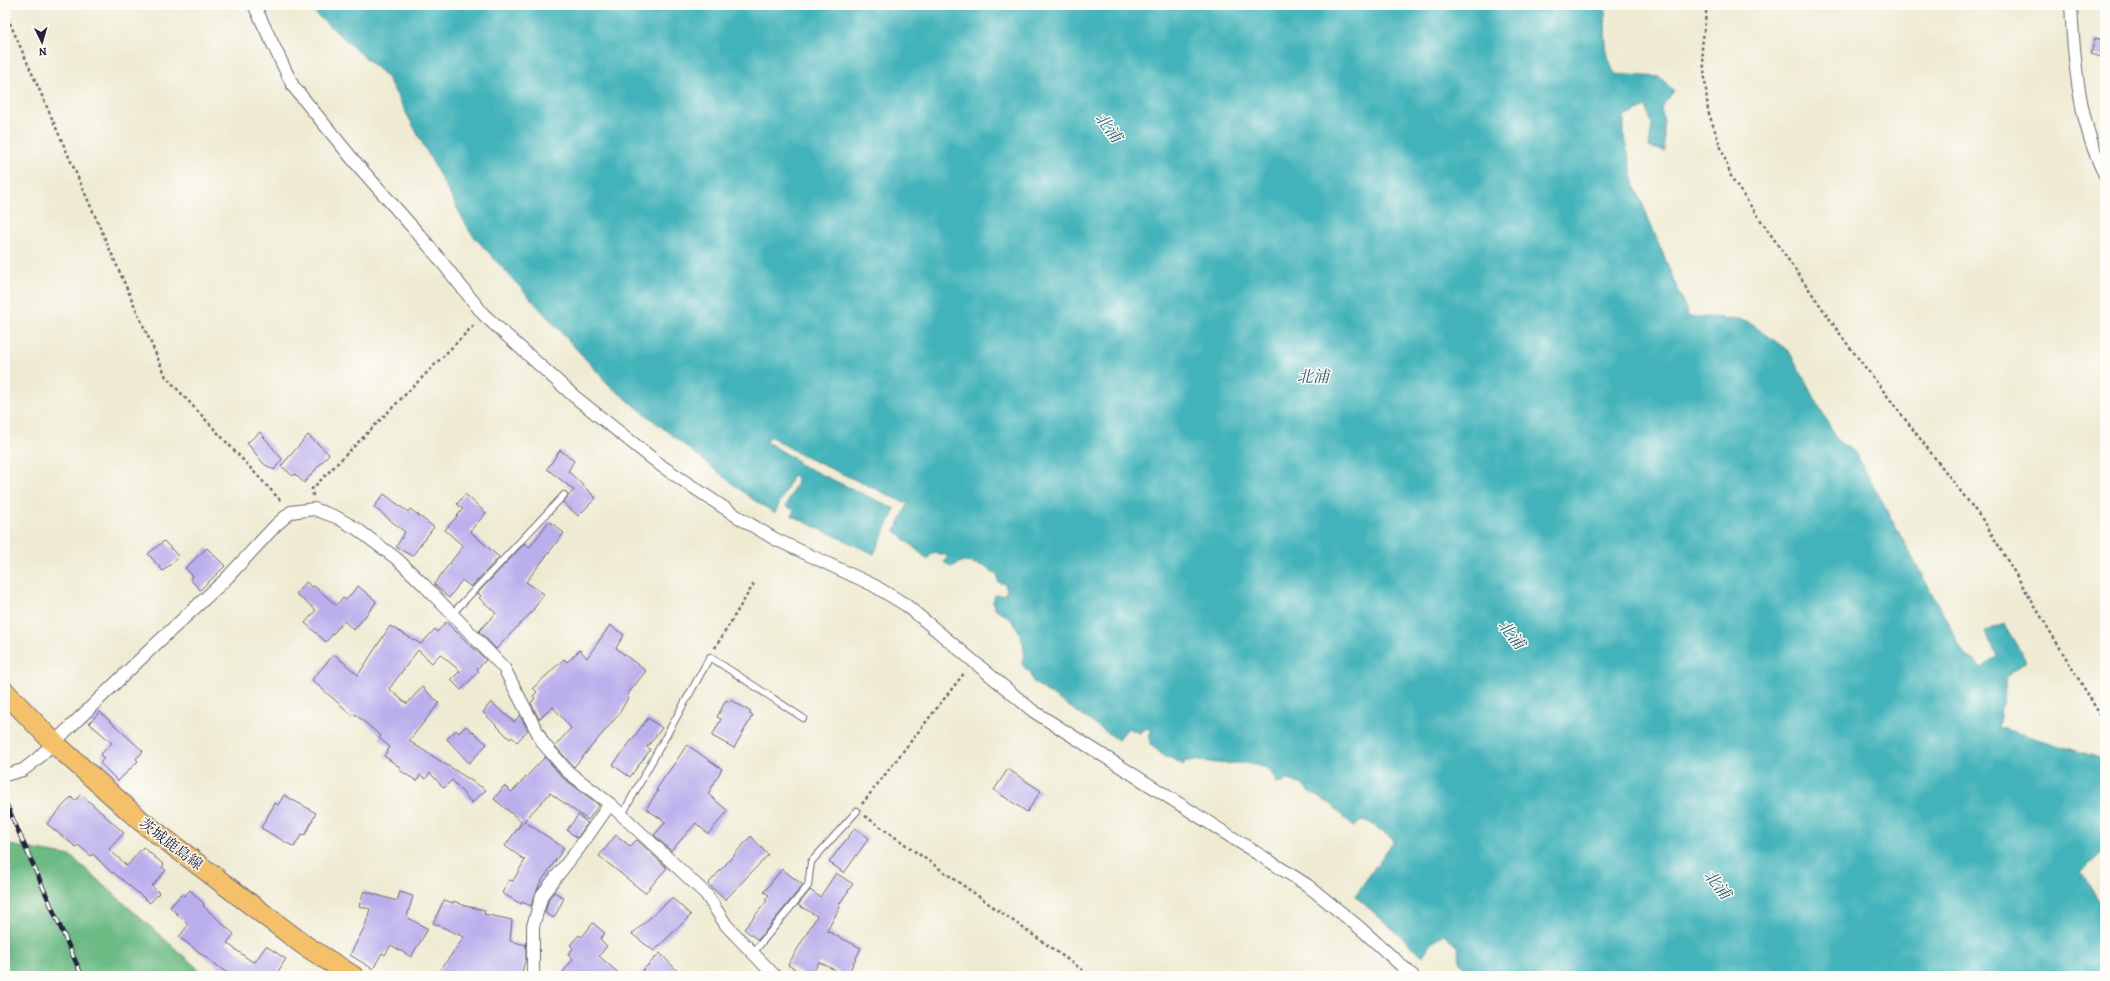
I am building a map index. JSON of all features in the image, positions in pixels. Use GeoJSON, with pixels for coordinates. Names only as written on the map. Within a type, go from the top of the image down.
{"type":"FeatureCollection","features":[{"type":"Feature","properties":{"kind":"main road","name":"茨城鹿島線"},"geometry":{"type":"LineString","coordinates":[[5,692],[53,742],[140,821],[304,945],[353,976]]}},
{"type":"Feature","properties":{"kind":"street"},"geometry":{"type":"LineString","coordinates":[[254,5],[293,86],[355,162],[429,246],[484,315],[575,397],[663,467],[738,517],[775,539],[873,585],[906,605],[974,660],[1033,711],[1307,885],[1360,928],[1413,976]]}},
{"type":"Feature","properties":{"kind":"street"},"geometry":{"type":"LineString","coordinates":[[2070,5],[2077,77],[2087,127],[2105,175]]}},
{"type":"Feature","properties":{"kind":"street"},"geometry":{"type":"LineString","coordinates":[[5,776],[23,770],[36,760],[53,742],[225,580],[276,525],[291,512],[314,508],[336,517],[397,559],[504,668],[543,743],[567,771],[610,804],[706,894],[726,925],[775,976]]}},
{"type":"Feature","properties":{"kind":"street"},"geometry":{"type":"LineString","coordinates":[[533,976],[533,926],[542,895],[579,848],[610,804]]}},
{"type":"Feature","properties":{"kind":"lane"},"geometry":{"type":"LineString","coordinates":[[451,614],[564,494]]}},
{"type":"Feature","properties":{"kind":"lane"},"geometry":{"type":"LineString","coordinates":[[622,815],[710,657],[803,718]]}},
{"type":"Feature","properties":{"kind":"lane"},"geometry":{"type":"LineString","coordinates":[[753,953],[808,886],[810,862],[857,810]]}},
{"type":"Feature","properties":{"kind":"path"},"geometry":{"type":"LineString","coordinates":[[1707,5],[1702,47],[1708,111],[1732,179],[1845,342],[1985,523],[2105,723]]}},
{"type":"Feature","properties":{"kind":"path"},"geometry":{"type":"LineString","coordinates":[[5,12],[166,378],[291,512]]}},
{"type":"Feature","properties":{"kind":"path"},"geometry":{"type":"LineString","coordinates":[[314,508],[312,488],[484,315]]}},
{"type":"Feature","properties":{"kind":"path"},"geometry":{"type":"LineString","coordinates":[[710,657],[755,582]]}},
{"type":"Feature","properties":{"kind":"path"},"geometry":{"type":"LineString","coordinates":[[974,660],[857,810],[1091,976]]}},
{"type":"Feature","properties":{"kind":"green space"},"geometry":{"type":"Polygon","coordinates":[[[9,845],[71,856],[206,976],[5,976],[5,847],[9,845]]]}},
{"type":"Feature","properties":{"kind":"water","name":"北浦"},"geometry":{"type":"Polygon","coordinates":[[[306,5],[1606,5],[1605,32],[1608,57],[1615,74],[1660,77],[1674,91],[1661,108],[1664,121],[1664,151],[1649,147],[1652,124],[1646,107],[1624,117],[1624,135],[1635,186],[1689,317],[1714,317],[1747,321],[1789,351],[1838,441],[1855,452],[1953,632],[1962,652],[1982,668],[1997,656],[1985,631],[2004,624],[2026,661],[2007,677],[1998,727],[2100,758],[2105,773],[2105,850],[2081,872],[2105,908],[2105,976],[1477,976],[1467,970],[1460,963],[1458,948],[1445,934],[1430,944],[1423,956],[1355,896],[1394,840],[1369,822],[1362,821],[1353,827],[1332,805],[1310,792],[1303,785],[1285,779],[1282,783],[1276,783],[1273,776],[1266,768],[1254,764],[1186,761],[1183,765],[1171,758],[1165,757],[1150,744],[1149,733],[1152,732],[1147,728],[1139,733],[1128,728],[1118,740],[1033,682],[1031,673],[1023,666],[1022,663],[1024,650],[1018,630],[1007,616],[995,609],[993,602],[995,595],[1002,595],[1007,592],[1005,584],[998,582],[997,573],[991,572],[987,567],[963,561],[951,567],[944,562],[948,556],[934,552],[927,559],[895,531],[908,504],[801,455],[770,436],[767,442],[798,461],[797,463],[895,509],[874,554],[792,516],[794,510],[786,506],[797,482],[796,476],[793,475],[775,513],[752,499],[610,386],[470,232],[387,77],[306,5]]]}},
{"type":"Feature","properties":{"kind":"building"},"geometry":{"type":"Polygon","coordinates":[[[2095,38],[2105,41],[2105,58],[2091,54],[2095,38]]]}},
{"type":"Feature","properties":{"kind":"building"},"geometry":{"type":"Polygon","coordinates":[[[260,432],[282,459],[274,470],[264,464],[247,443],[260,432]]]}},
{"type":"Feature","properties":{"kind":"building"},"geometry":{"type":"Polygon","coordinates":[[[308,435],[329,454],[304,483],[295,474],[293,476],[281,466],[308,435]]]}},
{"type":"Feature","properties":{"kind":"building"},"geometry":{"type":"Polygon","coordinates":[[[560,450],[574,461],[568,471],[596,498],[578,516],[563,502],[574,490],[547,469],[560,450]]]}},
{"type":"Feature","properties":{"kind":"building"},"geometry":{"type":"Polygon","coordinates":[[[384,494],[408,512],[410,509],[434,527],[412,556],[396,547],[405,532],[374,507],[384,494]]]}},
{"type":"Feature","properties":{"kind":"building"},"geometry":{"type":"Polygon","coordinates":[[[465,494],[486,513],[470,531],[499,557],[471,587],[462,580],[449,598],[434,584],[463,546],[445,530],[463,509],[457,504],[465,494]]]}},
{"type":"Feature","properties":{"kind":"building"},"geometry":{"type":"Polygon","coordinates":[[[549,521],[564,533],[526,582],[544,594],[531,613],[496,649],[479,631],[496,613],[479,598],[481,596],[478,593],[525,543],[530,547],[549,521]]]}},
{"type":"Feature","properties":{"kind":"building"},"geometry":{"type":"Polygon","coordinates":[[[164,541],[179,557],[163,571],[148,554],[164,541]]]}},
{"type":"Feature","properties":{"kind":"building"},"geometry":{"type":"Polygon","coordinates":[[[207,548],[225,566],[200,590],[190,579],[193,576],[185,568],[207,548]]]}},
{"type":"Feature","properties":{"kind":"building"},"geometry":{"type":"Polygon","coordinates":[[[306,582],[312,587],[314,586],[336,605],[343,598],[346,600],[358,586],[376,601],[354,630],[344,621],[326,642],[305,623],[316,610],[296,594],[306,582]]]}},
{"type":"Feature","properties":{"kind":"building"},"geometry":{"type":"Polygon","coordinates":[[[446,622],[486,660],[477,669],[479,671],[461,690],[451,680],[460,671],[440,654],[432,663],[418,650],[389,689],[407,704],[422,687],[439,703],[409,741],[486,790],[472,803],[452,780],[444,788],[430,773],[426,779],[420,775],[417,781],[399,770],[401,768],[384,756],[390,747],[379,738],[381,736],[355,714],[353,716],[312,680],[334,654],[358,675],[390,626],[421,644],[435,629],[437,632],[446,622]]]}},
{"type":"Feature","properties":{"kind":"building"},"geometry":{"type":"Polygon","coordinates":[[[610,625],[624,635],[616,648],[646,671],[627,695],[628,698],[619,714],[574,767],[555,746],[571,728],[553,707],[539,719],[531,703],[535,698],[533,696],[537,692],[533,688],[564,659],[567,662],[580,650],[587,658],[610,625]]]}},
{"type":"Feature","properties":{"kind":"building"},"geometry":{"type":"Polygon","coordinates":[[[726,700],[730,702],[731,700],[751,712],[749,714],[753,715],[734,748],[712,736],[721,719],[717,717],[726,700]]]}},
{"type":"Feature","properties":{"kind":"building"},"geometry":{"type":"Polygon","coordinates":[[[491,702],[514,722],[520,715],[528,730],[517,742],[512,737],[510,739],[483,712],[491,702]]]}},
{"type":"Feature","properties":{"kind":"building"},"geometry":{"type":"Polygon","coordinates":[[[100,712],[143,751],[136,759],[138,761],[118,781],[100,763],[104,758],[100,755],[112,743],[89,723],[100,712]]]}},
{"type":"Feature","properties":{"kind":"building"},"geometry":{"type":"Polygon","coordinates":[[[648,718],[662,728],[647,747],[650,750],[630,777],[613,765],[648,718]]]}},
{"type":"Feature","properties":{"kind":"building"},"geometry":{"type":"Polygon","coordinates":[[[466,726],[487,744],[469,763],[447,739],[456,730],[459,733],[466,726]]]}},
{"type":"Feature","properties":{"kind":"building"},"geometry":{"type":"Polygon","coordinates":[[[687,745],[722,769],[708,794],[728,811],[708,834],[696,823],[671,851],[654,835],[666,822],[646,809],[658,791],[656,790],[687,745]]]}},
{"type":"Feature","properties":{"kind":"building"},"geometry":{"type":"Polygon","coordinates":[[[545,757],[562,777],[599,805],[588,820],[550,793],[524,821],[564,848],[539,885],[531,906],[522,902],[521,904],[502,893],[509,880],[513,881],[525,860],[505,846],[522,822],[494,799],[504,786],[512,792],[545,757]]]}},
{"type":"Feature","properties":{"kind":"building"},"geometry":{"type":"Polygon","coordinates":[[[1008,769],[1041,791],[1027,812],[994,790],[1008,769]]]}},
{"type":"Feature","properties":{"kind":"building"},"geometry":{"type":"Polygon","coordinates":[[[81,794],[124,833],[109,849],[127,866],[143,847],[164,865],[162,867],[166,870],[152,886],[159,893],[150,903],[113,872],[112,873],[93,854],[91,856],[78,845],[76,847],[47,824],[71,797],[75,801],[81,794]]]}},
{"type":"Feature","properties":{"kind":"building"},"geometry":{"type":"Polygon","coordinates":[[[284,795],[316,813],[305,835],[302,834],[294,847],[261,828],[275,803],[278,805],[284,795]]]}},
{"type":"Feature","properties":{"kind":"building"},"geometry":{"type":"Polygon","coordinates":[[[578,815],[588,823],[577,838],[567,830],[578,815]]]}},
{"type":"Feature","properties":{"kind":"building"},"geometry":{"type":"Polygon","coordinates":[[[855,828],[869,838],[844,873],[829,862],[855,828]]]}},
{"type":"Feature","properties":{"kind":"building"},"geometry":{"type":"Polygon","coordinates":[[[616,835],[630,846],[637,840],[667,868],[645,893],[599,856],[616,835]]]}},
{"type":"Feature","properties":{"kind":"building"},"geometry":{"type":"Polygon","coordinates":[[[751,836],[768,855],[725,900],[708,884],[751,836]]]}},
{"type":"Feature","properties":{"kind":"building"},"geometry":{"type":"Polygon","coordinates":[[[782,869],[803,885],[758,940],[744,929],[767,901],[765,900],[769,895],[764,892],[782,869]]]}},
{"type":"Feature","properties":{"kind":"building"},"geometry":{"type":"Polygon","coordinates":[[[836,873],[853,884],[838,906],[840,907],[827,931],[861,948],[847,976],[819,962],[811,976],[806,976],[788,965],[817,916],[798,905],[810,890],[820,897],[836,873]]]}},
{"type":"Feature","properties":{"kind":"building"},"geometry":{"type":"Polygon","coordinates":[[[190,890],[204,904],[203,906],[234,934],[227,943],[251,961],[255,962],[266,946],[286,959],[275,976],[231,976],[179,937],[188,925],[170,907],[182,894],[184,896],[190,890]]]}},
{"type":"Feature","properties":{"kind":"building"},"geometry":{"type":"Polygon","coordinates":[[[364,891],[397,901],[400,892],[413,896],[407,917],[428,929],[411,957],[391,945],[385,955],[382,953],[373,969],[350,955],[365,926],[370,909],[359,906],[364,891]]]}},
{"type":"Feature","properties":{"kind":"building"},"geometry":{"type":"Polygon","coordinates":[[[554,892],[564,898],[554,918],[545,913],[549,898],[554,892]]]}},
{"type":"Feature","properties":{"kind":"building"},"geometry":{"type":"Polygon","coordinates":[[[672,898],[691,915],[654,951],[632,934],[672,898]]]}},
{"type":"Feature","properties":{"kind":"building"},"geometry":{"type":"Polygon","coordinates":[[[444,900],[453,903],[454,901],[465,906],[485,910],[484,914],[512,920],[510,941],[526,945],[526,957],[521,976],[436,976],[464,937],[433,923],[444,900]]]}},
{"type":"Feature","properties":{"kind":"building"},"geometry":{"type":"Polygon","coordinates":[[[593,923],[605,933],[600,939],[607,946],[599,956],[622,976],[560,976],[573,959],[568,955],[573,948],[570,945],[579,935],[582,937],[593,923]]]}},
{"type":"Feature","properties":{"kind":"building"},"geometry":{"type":"Polygon","coordinates":[[[660,953],[682,976],[637,976],[660,953]]]}},
{"type":"Feature","properties":{"kind":"railway"},"geometry":{"type":"LineString","coordinates":[[5,801],[82,976]]}}]}
